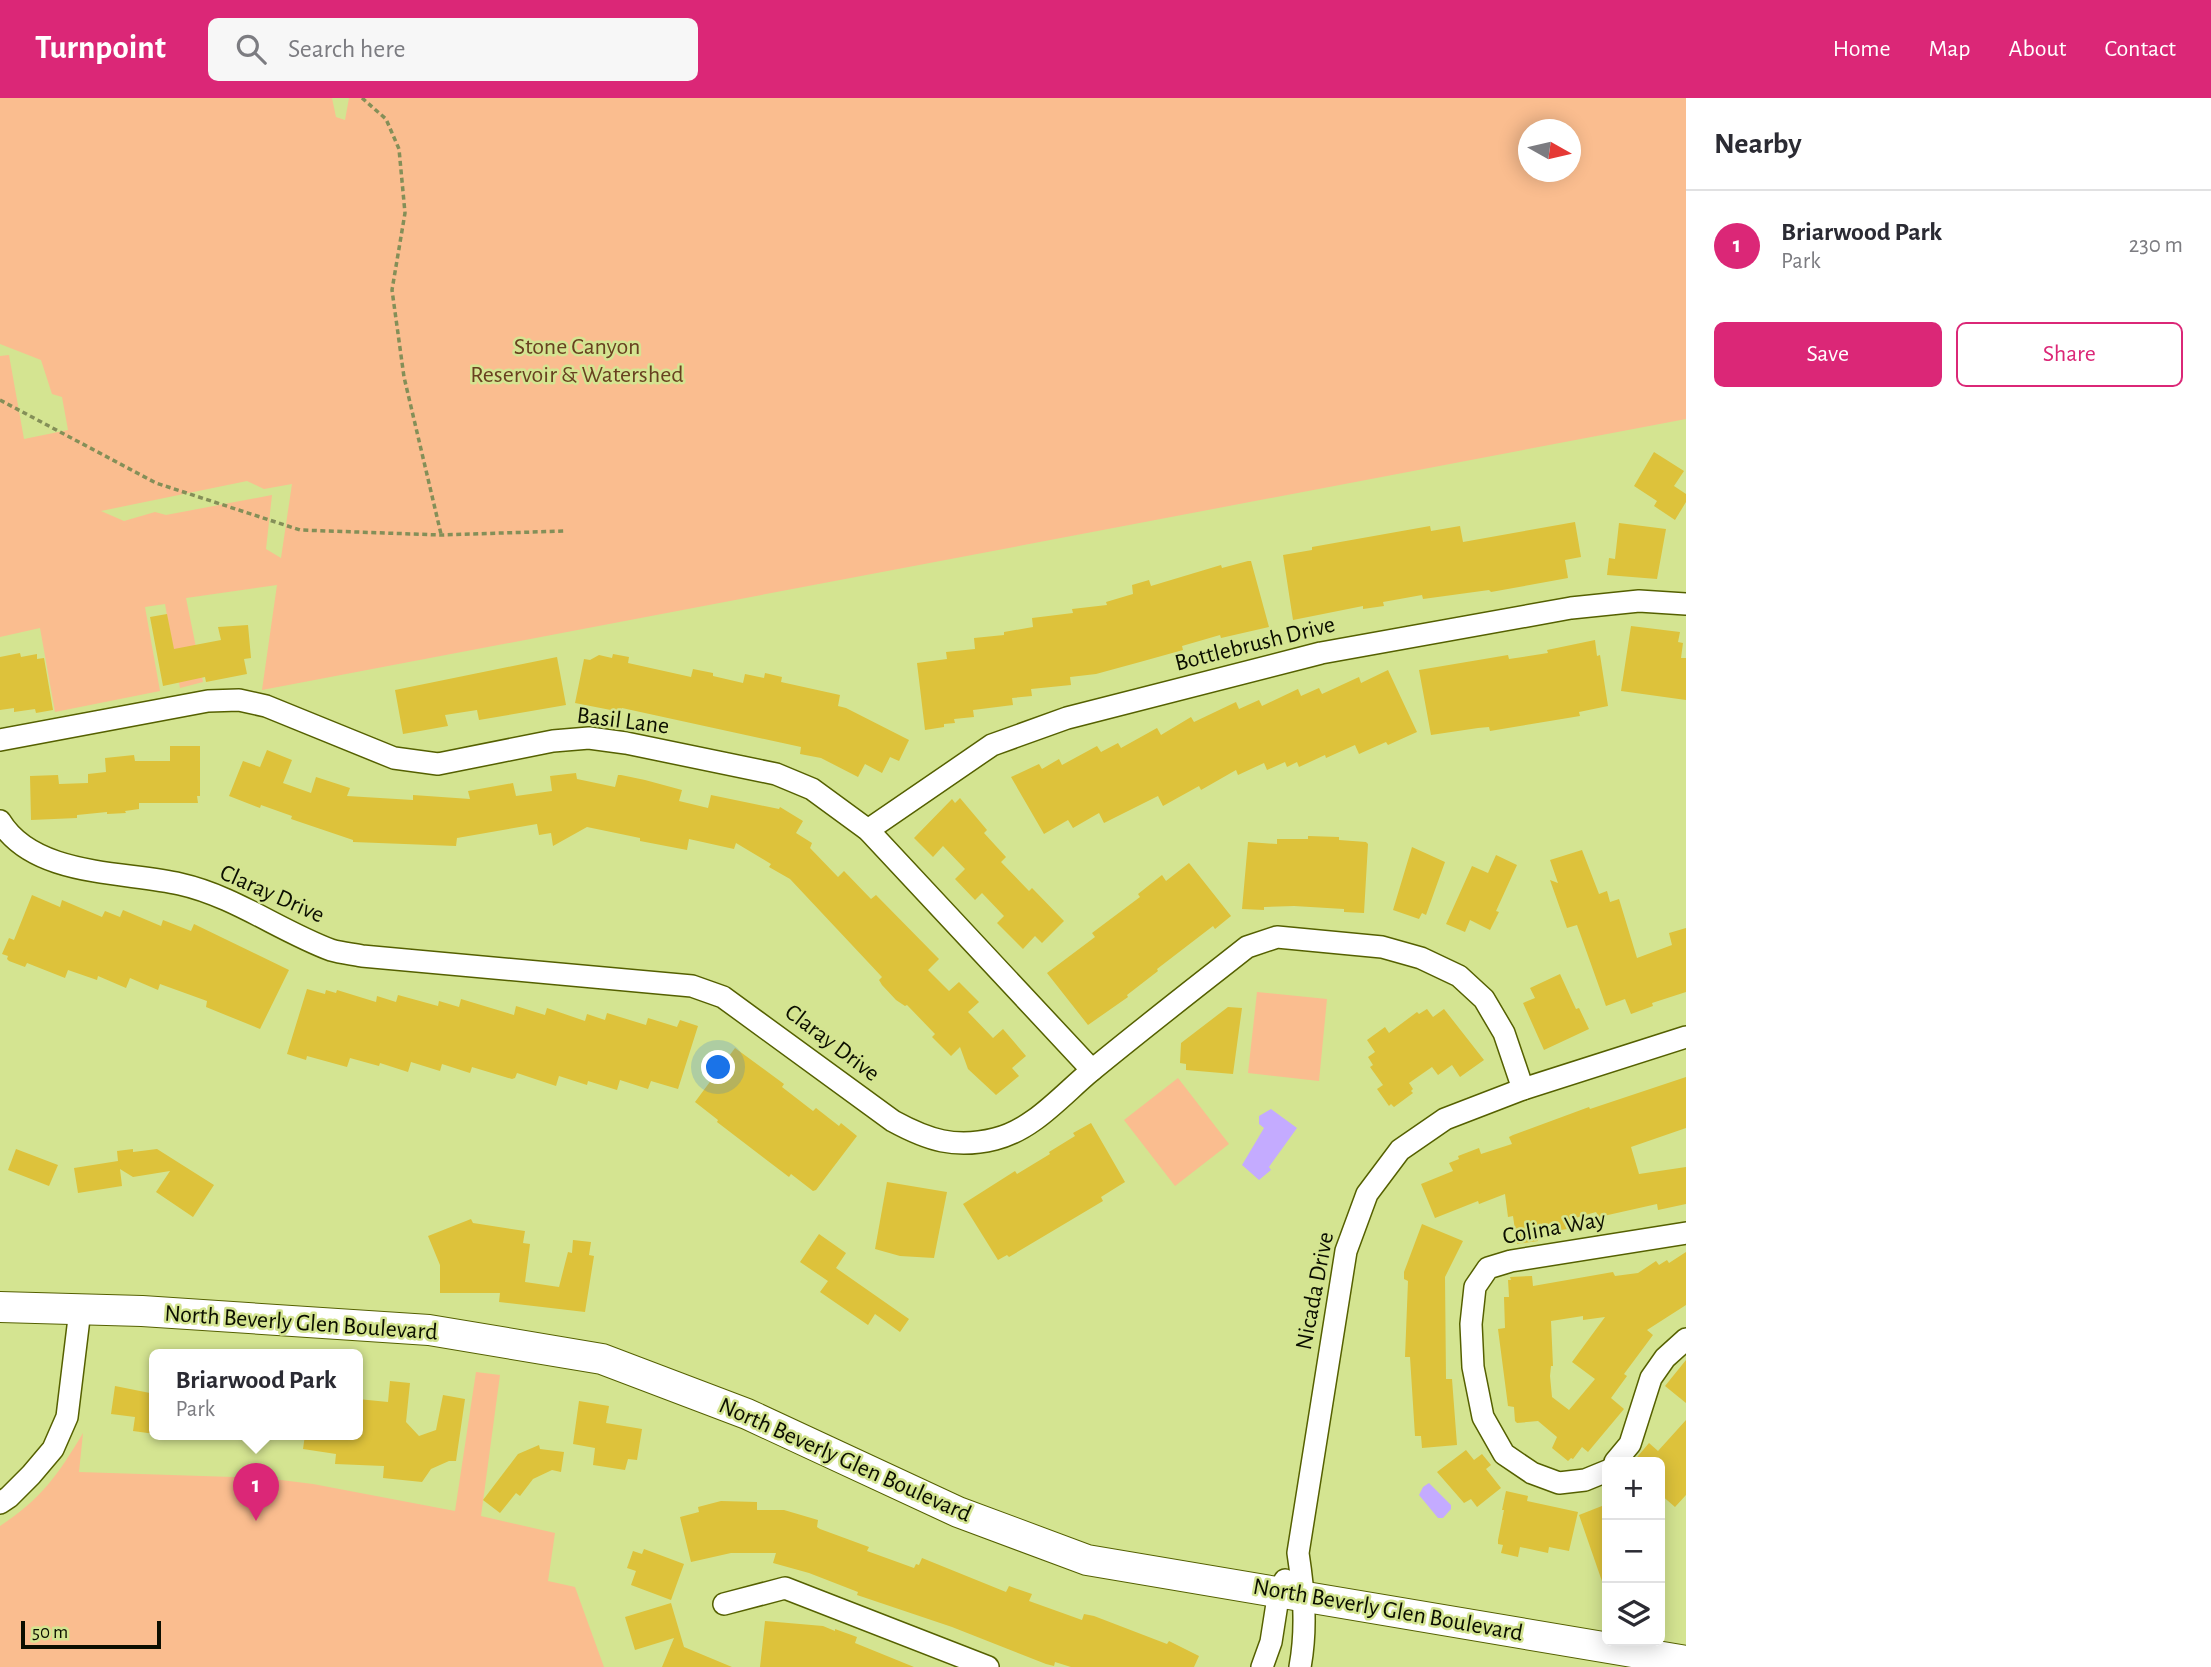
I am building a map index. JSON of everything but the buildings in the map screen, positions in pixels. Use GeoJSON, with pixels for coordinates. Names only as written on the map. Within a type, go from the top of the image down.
{"type":"FeatureCollection","features":[{"type":"Feature","properties":{"kind":"main road","name":"North Beverly Glen Boulevard"},"geometry":{"type":"LineString","coordinates":[[0,1307],[142,1311],[429,1331],[602,1359],[747,1414],[958,1512],[1087,1560],[1686,1661]]}},
{"type":"Feature","properties":{"kind":"street","name":"Bottlebrush Drive"},"geometry":{"type":"LineString","coordinates":[[868,830],[992,744],[1067,718],[1321,653],[1572,608],[1639,601],[1686,604]]}},
{"type":"Feature","properties":{"kind":"street","name":"Basil Lane"},"geometry":{"type":"LineString","coordinates":[[0,740],[208,701],[239,700],[266,706],[394,758],[438,764],[554,741],[589,738],[776,774],[812,789],[868,830],[1092,1070]]}},
{"type":"Feature","properties":{"kind":"street","name":"Claray Drive"},"geometry":{"type":"LineString","coordinates":[[0,821],[6,832],[37,853],[67,866],[181,884],[222,897],[332,950],[362,956],[664,983],[723,997],[882,1113],[923,1137],[970,1144],[999,1138],[1029,1123],[1247,947],[1277,937],[1382,947],[1421,958],[1459,976],[1484,999],[1504,1033],[1523,1089]]}},
{"type":"Feature","properties":{"kind":"street","name":"Nicada Drive"},"geometry":{"type":"LineString","coordinates":[[1262,1667],[1292,1594],[1346,1251],[1367,1194],[1400,1150],[1446,1119],[1523,1089],[1686,1037]]}},
{"type":"Feature","properties":{"kind":"street","name":"Colina Way"},"geometry":{"type":"LineString","coordinates":[[1602,1473],[1585,1480],[1559,1482],[1532,1473],[1504,1454],[1483,1417],[1473,1367],[1471,1324],[1475,1287],[1488,1268],[1511,1261],[1686,1233]]}},
{"type":"Feature","properties":{"kind":"street"},"geometry":{"type":"LineString","coordinates":[[0,1503],[31,1475],[53,1449],[66,1417],[80,1310]]}},
{"type":"Feature","properties":{"kind":"street"},"geometry":{"type":"LineString","coordinates":[[1619,1457],[1630,1444],[1651,1378],[1665,1358],[1686,1339]]}},
{"type":"Feature","properties":{"kind":"street"},"geometry":{"type":"LineString","coordinates":[[724,1604],[785,1588],[988,1667]]}},
{"type":"Feature","properties":{"kind":"street","name":"Nicada Drive"},"geometry":{"type":"LineString","coordinates":[[1292,1594],[1304,1647],[1300,1667]]}},
{"type":"Feature","properties":{"kind":"path"},"geometry":{"type":"LineString","coordinates":[[362,98],[386,119],[399,149],[405,212],[392,290],[404,377],[441,534]]}},
{"type":"Feature","properties":{"kind":"path"},"geometry":{"type":"LineString","coordinates":[[0,400],[156,484],[300,530],[441,534],[564,531]]}},
{"type":"Feature","properties":{"kind":"green space","name":"Stone Canyon Reservoir & Watershed"},"geometry":{"type":"Polygon","coordinates":[[[0,98],[332,98],[336,117],[345,120],[349,98],[1686,98],[1686,419],[262,690],[277,585],[186,598],[203,682],[180,688],[165,604],[145,607],[160,691],[55,712],[40,628],[0,637],[0,356],[9,355],[24,439],[68,430],[62,397],[52,394],[41,360],[0,344],[0,98]],[[247,481],[101,511],[124,521],[155,512],[166,515],[272,495],[266,549],[281,558],[292,484],[264,489],[247,481]]]}},
{"type":"Feature","properties":{"kind":"green space"},"geometry":{"type":"Polygon","coordinates":[[[1257,992],[1327,999],[1319,1081],[1248,1073],[1257,992]]]}},
{"type":"Feature","properties":{"kind":"green space"},"geometry":{"type":"Polygon","coordinates":[[[1178,1078],[1229,1144],[1175,1186],[1124,1120],[1178,1078]]]}},
{"type":"Feature","properties":{"kind":"green space"},"geometry":{"type":"Polygon","coordinates":[[[476,1372],[500,1375],[481,1516],[555,1533],[548,1581],[575,1587],[604,1667],[0,1667],[0,1526],[27,1506],[48,1485],[83,1433],[79,1472],[265,1478],[313,1484],[455,1511],[476,1372]]]}},
{"type":"Feature","properties":{"kind":"shaded area"},"geometry":{"type":"Polygon","coordinates":[[[1271,1109],[1297,1128],[1269,1167],[1271,1170],[1259,1180],[1242,1165],[1264,1128],[1259,1124],[1259,1116],[1271,1109]]]}},
{"type":"Feature","properties":{"kind":"shaded area"},"geometry":{"type":"Polygon","coordinates":[[[1429,1483],[1451,1505],[1443,1518],[1438,1518],[1419,1495],[1429,1483]]]}},
{"type":"Feature","properties":{"kind":"place","name":"Briarwood Park"},"geometry":{"type":"Point","coordinates":[256,1521]}}]}
